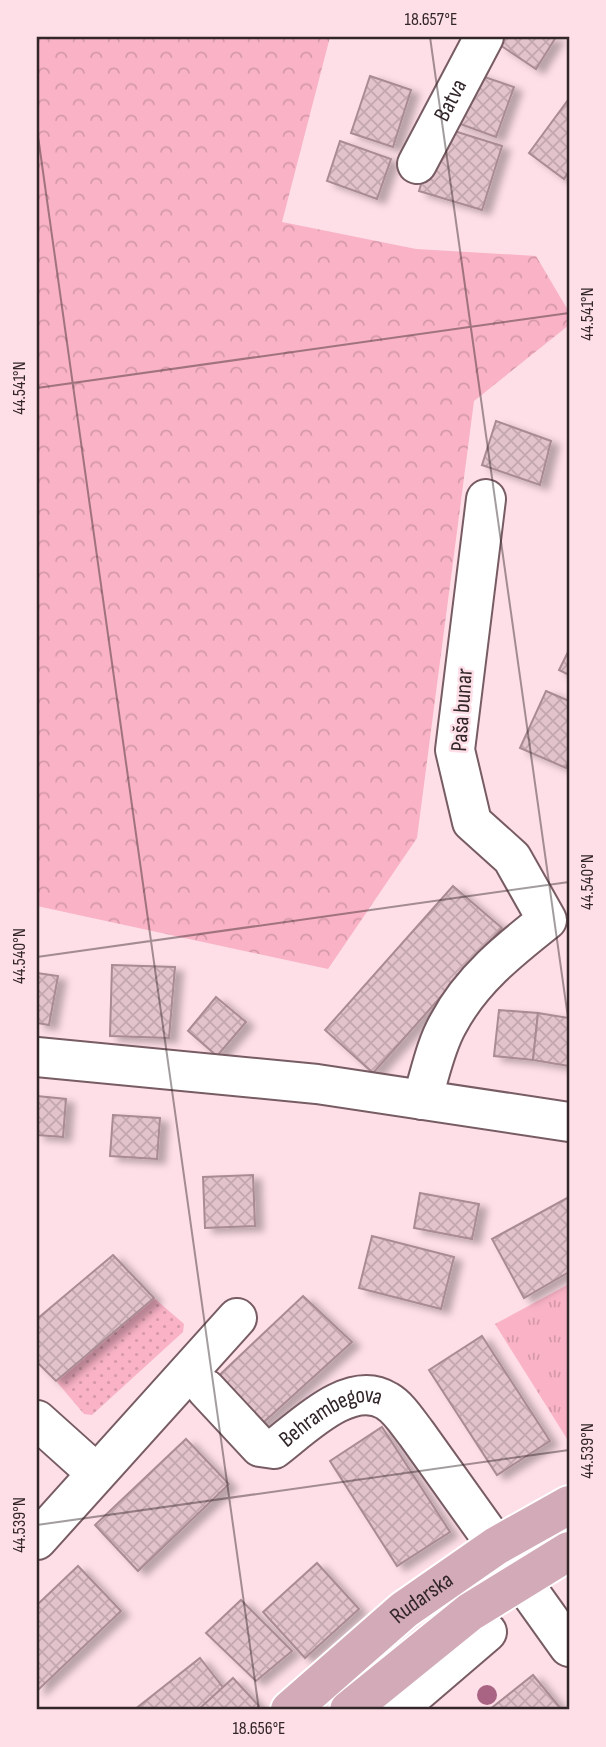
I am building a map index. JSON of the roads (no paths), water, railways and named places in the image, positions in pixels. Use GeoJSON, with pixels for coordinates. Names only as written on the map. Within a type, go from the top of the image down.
{"type":"FeatureCollection","features":[{"type":"Feature","properties":{"kind":"main road","name":"Rudarska"},"geometry":{"type":"LineString","coordinates":[[290,1710],[404,1611],[496,1546],[569,1505]]}},
{"type":"Feature","properties":{"kind":"main road","name":"Rudarska"},"geometry":{"type":"LineString","coordinates":[[349,1710],[439,1636],[520,1579],[569,1551]]}},
{"type":"Feature","properties":{"kind":"street","name":"Batva"},"geometry":{"type":"LineString","coordinates":[[417,164],[484,37]]}},
{"type":"Feature","properties":{"kind":"street","name":"Paša bunar"},"geometry":{"type":"LineString","coordinates":[[422,1100],[447,1025],[462,1002],[500,957],[558,918],[512,858],[472,822],[455,750],[485,499]]}},
{"type":"Feature","properties":{"kind":"street"},"geometry":{"type":"LineString","coordinates":[[37,1057],[317,1084],[569,1122]]}},
{"type":"Feature","properties":{"kind":"street"},"geometry":{"type":"LineString","coordinates":[[37,1540],[237,1318]]}},
{"type":"Feature","properties":{"kind":"street","name":"Behrambegova"},"geometry":{"type":"LineString","coordinates":[[206,1389],[266,1450],[274,1449],[347,1398],[368,1395],[387,1401],[416,1433],[496,1546]]}},
{"type":"Feature","properties":{"kind":"street"},"geometry":{"type":"LineString","coordinates":[[37,1420],[96,1473]]}},
{"type":"Feature","properties":{"kind":"street"},"geometry":{"type":"LineString","coordinates":[[496,1546],[569,1647]]}},
{"type":"Feature","properties":{"kind":"street"},"geometry":{"type":"LineString","coordinates":[[396,1710],[487,1632]]}}]}
